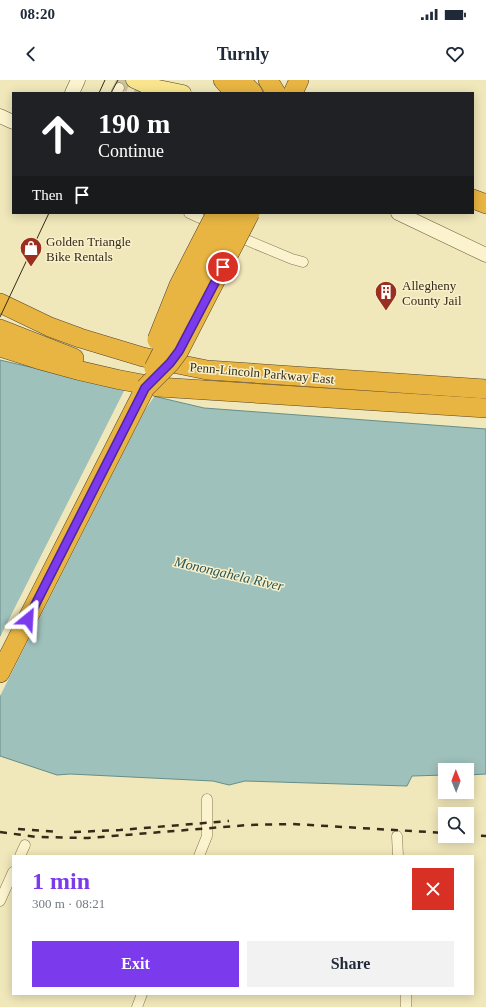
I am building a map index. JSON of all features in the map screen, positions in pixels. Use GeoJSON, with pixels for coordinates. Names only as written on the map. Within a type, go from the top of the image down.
{"type":"FeatureCollection","features":[{"type":"Feature","properties":{"kind":"highway"},"geometry":{"type":"LineString","coordinates":[[223,80],[234,92]]}},
{"type":"Feature","properties":{"kind":"highway"},"geometry":{"type":"LineString","coordinates":[[240,80],[252,92]]}},
{"type":"Feature","properties":{"kind":"highway"},"geometry":{"type":"LineString","coordinates":[[268,80],[289,87]]}},
{"type":"Feature","properties":{"kind":"highway"},"geometry":{"type":"LineString","coordinates":[[474,199],[486,204]]}},
{"type":"Feature","properties":{"kind":"highway"},"geometry":{"type":"LineString","coordinates":[[474,210],[486,215]]}},
{"type":"Feature","properties":{"kind":"highway"},"geometry":{"type":"LineString","coordinates":[[0,673],[232,214]]}},
{"type":"Feature","properties":{"kind":"highway"},"geometry":{"type":"LineString","coordinates":[[145,388],[170,363],[179,351],[249,214]]}},
{"type":"Feature","properties":{"kind":"highway"},"geometry":{"type":"LineString","coordinates":[[145,388],[160,330],[208,216]]}},
{"type":"Feature","properties":{"kind":"highway","name":"Penn-Lincoln Parkway East"},"geometry":{"type":"LineString","coordinates":[[0,303],[44,324],[80,338],[143,357],[207,370],[486,390]]}},
{"type":"Feature","properties":{"kind":"highway"},"geometry":{"type":"LineString","coordinates":[[0,318],[44,336],[107,356],[148,364],[207,370]]}},
{"type":"Feature","properties":{"kind":"highway"},"geometry":{"type":"LineString","coordinates":[[0,329],[74,358]]}},
{"type":"Feature","properties":{"kind":"highway"},"geometry":{"type":"LineString","coordinates":[[0,336],[74,358],[154,377],[272,395]]}},
{"type":"Feature","properties":{"kind":"highway","name":"Penn-Lincoln Parkway East"},"geometry":{"type":"LineString","coordinates":[[0,348],[62,367],[126,382],[191,390],[486,408]]}},
{"type":"Feature","properties":{"kind":"main road"},"geometry":{"type":"LineString","coordinates":[[72,92],[78,80]]}},
{"type":"Feature","properties":{"kind":"main road"},"geometry":{"type":"LineString","coordinates":[[134,80],[158,90],[174,92]]}},
{"type":"Feature","properties":{"kind":"main road"},"geometry":{"type":"LineString","coordinates":[[0,116],[12,122]]}},
{"type":"Feature","properties":{"kind":"main road"},"geometry":{"type":"LineString","coordinates":[[400,214],[486,255]]}},
{"type":"Feature","properties":{"kind":"street"},"geometry":{"type":"LineString","coordinates":[[195,214],[208,216]]}},
{"type":"Feature","properties":{"kind":"street"},"geometry":{"type":"LineString","coordinates":[[244,239],[303,262]]}},
{"type":"Feature","properties":{"kind":"street"},"geometry":{"type":"LineString","coordinates":[[199,855],[207,836],[207,798]]}},
{"type":"Feature","properties":{"kind":"street"},"geometry":{"type":"LineString","coordinates":[[397,836],[398,855]]}},
{"type":"Feature","properties":{"kind":"street"},"geometry":{"type":"LineString","coordinates":[[20,855],[25,845]]}},
{"type":"Feature","properties":{"kind":"street"},"geometry":{"type":"LineString","coordinates":[[0,901],[12,874]]}},
{"type":"Feature","properties":{"kind":"street"},"geometry":{"type":"LineString","coordinates":[[137,1007],[142,995]]}},
{"type":"Feature","properties":{"kind":"street"},"geometry":{"type":"LineString","coordinates":[[406,995],[406,1007]]}},
{"type":"Feature","properties":{"kind":"water","name":"Monongahela River"},"geometry":{"type":"Polygon","coordinates":[[[0,360],[204,408],[486,429],[486,774],[474,775],[474,763],[438,763],[438,775],[412,776],[407,786],[245,781],[229,785],[213,781],[70,774],[57,775],[0,756],[0,360]]]}},
{"type":"Feature","properties":{"kind":"pier"},"geometry":{"type":"Polygon","coordinates":[[[126,387],[156,394],[145,410],[0,696],[0,637],[126,387]]]}},
{"type":"Feature","properties":{"kind":"tunnel"},"geometry":{"type":"LineString","coordinates":[[116,80],[145,92]]}},
{"type":"Feature","properties":{"kind":"tram line"},"geometry":{"type":"LineString","coordinates":[[99,92],[105,80]]}},
{"type":"Feature","properties":{"kind":"tram line"},"geometry":{"type":"LineString","coordinates":[[112,92],[118,80]]}},
{"type":"Feature","properties":{"kind":"tram line"},"geometry":{"type":"LineString","coordinates":[[0,317],[49,214]]}},
{"type":"Feature","properties":{"kind":"railway"},"geometry":{"type":"LineString","coordinates":[[74,832],[120,830],[229,821]]}},
{"type":"Feature","properties":{"kind":"railway"},"geometry":{"type":"LineString","coordinates":[[0,832],[37,837],[88,838],[248,825],[293,824],[438,833]]}},
{"type":"Feature","properties":{"kind":"railway"},"geometry":{"type":"LineString","coordinates":[[18,829],[58,832]]}},
{"type":"Feature","properties":{"kind":"railway"},"geometry":{"type":"LineString","coordinates":[[474,835],[486,836]]}},
{"type":"Feature","properties":{"kind":"place","name":"Golden Triangle Bike Rentals"},"geometry":{"type":"Point","coordinates":[31,268]}},
{"type":"Feature","properties":{"kind":"place","name":"Allegheny County Jail"},"geometry":{"type":"Point","coordinates":[386,312]}},
{"type":"Feature","properties":{"kind":"route"},"geometry":{"type":"LineString","coordinates":[[28,619],[145,388],[170,363],[179,351],[223,267]]}}]}
